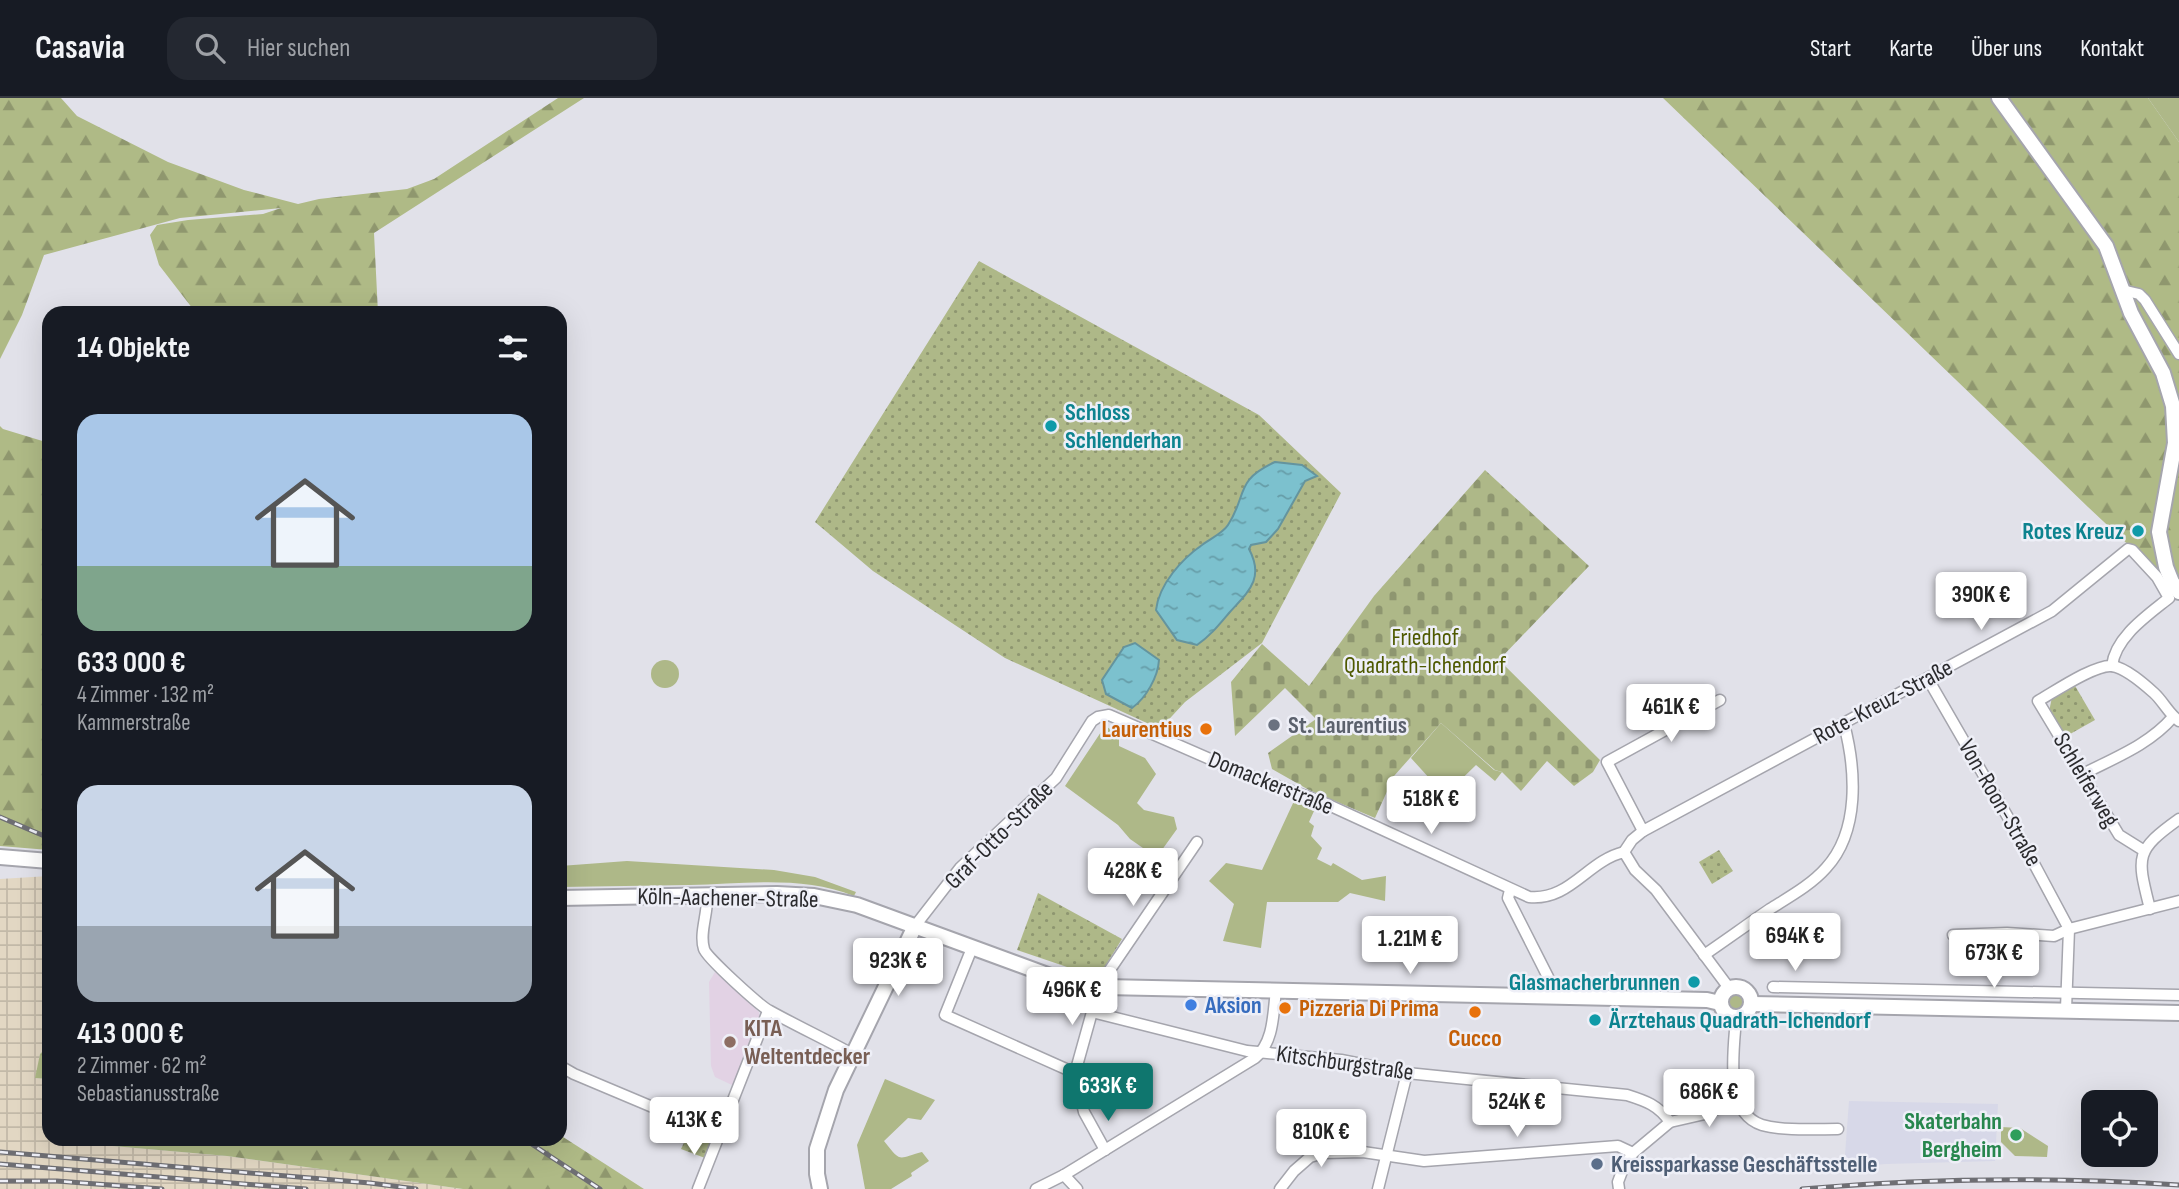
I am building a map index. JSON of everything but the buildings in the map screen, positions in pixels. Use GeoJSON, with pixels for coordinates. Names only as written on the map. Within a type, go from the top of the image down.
{"type":"FeatureCollection","features":[{"type":"Feature","properties":{"kind":"main road"},"geometry":{"type":"LineString","coordinates":[[1999,98],[2095,228],[2113,261],[2136,323],[2163,373],[2173,407],[2174,455],[2159,532],[2166,567],[2179,592]]}},
{"type":"Feature","properties":{"kind":"main road"},"geometry":{"type":"LineString","coordinates":[[0,858],[42,861]]}},
{"type":"Feature","properties":{"kind":"main road","name":"Köln-Aachener-Straße"},"geometry":{"type":"LineString","coordinates":[[567,898],[814,896],[857,905],[1053,977],[1100,986],[1707,1000],[1720,1003]]}},
{"type":"Feature","properties":{"kind":"main road","name":"Graf-Otto-Straße"},"geometry":{"type":"LineString","coordinates":[[820,1189],[817,1149],[836,1090],[915,926]]}},
{"type":"Feature","properties":{"kind":"main road"},"geometry":{"type":"LineString","coordinates":[[1738,987],[1746,991],[1751,1004],[1748,1012],[1736,1018],[1723,1012],[1720,1003],[1723,994],[1730,988],[1738,987]]}},
{"type":"Feature","properties":{"kind":"main road"},"geometry":{"type":"LineString","coordinates":[[1751,1004],[2179,1013]]}},
{"type":"Feature","properties":{"kind":"street"},"geometry":{"type":"LineString","coordinates":[[2122,290],[2139,294],[2145,300],[2179,354]]}},
{"type":"Feature","properties":{"kind":"street","name":"Rote-Kreuz-Straße"},"geometry":{"type":"LineString","coordinates":[[1624,852],[1632,840],[1643,831],[2052,611],[2124,550],[2132,550],[2157,577],[2169,598],[2141,621],[2116,650],[2112,666]]}},
{"type":"Feature","properties":{"kind":"street"},"geometry":{"type":"LineString","coordinates":[[2081,775],[2138,746],[2176,719],[2164,708],[2156,695],[2134,677],[2112,666]]}},
{"type":"Feature","properties":{"kind":"street","name":"Schleiferweg"},"geometry":{"type":"LineString","coordinates":[[2112,666],[2098,668],[2038,701],[2119,835],[2143,850]]}},
{"type":"Feature","properties":{"kind":"street","name":"Von-Roon-Straße"},"geometry":{"type":"LineString","coordinates":[[1928,679],[2069,929],[2066,1009]]}},
{"type":"Feature","properties":{"kind":"street"},"geometry":{"type":"LineString","coordinates":[[1643,831],[1607,762],[1720,700]]}},
{"type":"Feature","properties":{"kind":"street","name":"Domackerstraße"},"geometry":{"type":"LineString","coordinates":[[1098,717],[1109,715],[1242,773],[1320,801],[1529,897],[1556,894],[1569,888],[1606,858],[1624,852]]}},
{"type":"Feature","properties":{"kind":"street","name":"Graf-Otto-Straße"},"geometry":{"type":"LineString","coordinates":[[915,926],[960,868],[1056,778],[1092,721],[1098,717]]}},
{"type":"Feature","properties":{"kind":"street"},"geometry":{"type":"LineString","coordinates":[[1704,956],[1797,892],[1826,868],[1842,843],[1851,817],[1852,798],[1844,724]]}},
{"type":"Feature","properties":{"kind":"street"},"geometry":{"type":"LineString","coordinates":[[2150,909],[2142,867],[2143,850],[2158,833],[2179,819]]}},
{"type":"Feature","properties":{"kind":"street"},"geometry":{"type":"LineString","coordinates":[[1105,1150],[1084,1112],[1075,1073],[1092,1012],[1105,976],[1197,842]]}},
{"type":"Feature","properties":{"kind":"street"},"geometry":{"type":"LineString","coordinates":[[1624,852],[1634,870],[1656,890],[1730,988]]}},
{"type":"Feature","properties":{"kind":"street"},"geometry":{"type":"LineString","coordinates":[[1510,890],[1508,898],[1548,977],[1549,997]]}},
{"type":"Feature","properties":{"kind":"street"},"geometry":{"type":"LineString","coordinates":[[708,896],[702,940],[705,954],[768,1011],[788,1018],[852,1054]]}},
{"type":"Feature","properties":{"kind":"street"},"geometry":{"type":"LineString","coordinates":[[1954,935],[2007,933],[2054,936],[2069,929],[2179,901]]}},
{"type":"Feature","properties":{"kind":"street"},"geometry":{"type":"LineString","coordinates":[[972,948],[944,1015],[1075,1073]]}},
{"type":"Feature","properties":{"kind":"street"},"geometry":{"type":"LineString","coordinates":[[1773,987],[2179,995]]}},
{"type":"Feature","properties":{"kind":"street"},"geometry":{"type":"LineString","coordinates":[[1808,1004],[1816,989]]}},
{"type":"Feature","properties":{"kind":"street"},"geometry":{"type":"LineString","coordinates":[[1036,1189],[1105,1150],[1262,1052],[1272,1029],[1276,990]]}},
{"type":"Feature","properties":{"kind":"street"},"geometry":{"type":"LineString","coordinates":[[698,1189],[768,1011]]}},
{"type":"Feature","properties":{"kind":"street","name":"Kitschburgstraße"},"geometry":{"type":"LineString","coordinates":[[1092,1012],[1247,1051],[1341,1060],[1407,1073],[1627,1095],[1648,1101],[1670,1122]]}},
{"type":"Feature","properties":{"kind":"street"},"geometry":{"type":"LineString","coordinates":[[1736,1018],[1734,1089],[1737,1100],[1751,1118],[1765,1125],[1838,1129]]}},
{"type":"Feature","properties":{"kind":"street"},"geometry":{"type":"LineString","coordinates":[[567,1070],[719,1135]]}},
{"type":"Feature","properties":{"kind":"street"},"geometry":{"type":"LineString","coordinates":[[1378,1189],[1407,1073]]}},
{"type":"Feature","properties":{"kind":"street"},"geometry":{"type":"LineString","coordinates":[[1619,1189],[1621,1174],[1633,1153],[1670,1122],[1705,1114],[1737,1100]]}},
{"type":"Feature","properties":{"kind":"street"},"geometry":{"type":"LineString","coordinates":[[1280,1189],[1310,1157],[1323,1153],[1363,1152],[1424,1161],[1618,1146],[1633,1153]]}},
{"type":"Feature","properties":{"kind":"street"},"geometry":{"type":"LineString","coordinates":[[1063,1175],[1077,1189]]}},
{"type":"Feature","properties":{"kind":"shaded area"},"geometry":{"type":"Polygon","coordinates":[[[42,876],[42,1052],[36,1078],[42,1078],[42,1146],[114,1146],[227,1156],[463,1189],[0,1189],[0,879],[42,876]]]}},
{"type":"Feature","properties":{"kind":"shaded area","name":"KITA Weltentdecker"},"geometry":{"type":"Polygon","coordinates":[[[715,972],[759,1012],[760,1019],[734,1086],[715,1077],[711,1066],[709,982],[715,972]]]}},
{"type":"Feature","properties":{"kind":"shaded area"},"geometry":{"type":"Polygon","coordinates":[[[1849,1101],[1998,1104],[1995,1161],[1844,1168],[1849,1101]]]}},
{"type":"Feature","properties":{"kind":"green space"},"geometry":{"type":"Polygon","coordinates":[[[0,98],[61,98],[77,116],[168,162],[244,190],[298,204],[407,189],[434,179],[558,98],[584,98],[374,233],[378,306],[191,306],[159,265],[150,235],[157,225],[263,214],[281,208],[180,218],[44,255],[22,315],[0,359],[0,98]]]}},
{"type":"Feature","properties":{"kind":"green space"},"geometry":{"type":"Polygon","coordinates":[[[1663,98],[2148,98],[2179,142],[2179,579],[2175,573],[2161,580],[2151,566],[1663,98]]]}},
{"type":"Feature","properties":{"kind":"green space"},"geometry":{"type":"Polygon","coordinates":[[[2148,98],[2179,98],[2179,142],[2148,98]]]}},
{"type":"Feature","properties":{"kind":"green space"},"geometry":{"type":"Polygon","coordinates":[[[979,261],[1259,415],[1341,493],[1262,643],[1185,702],[1160,729],[1005,658],[873,571],[815,522],[979,261]]]}},
{"type":"Feature","properties":{"kind":"green space"},"geometry":{"type":"Polygon","coordinates":[[[0,426],[42,441],[42,849],[0,846],[0,426]]]}},
{"type":"Feature","properties":{"kind":"green space","name":"Friedhof Quadrath-Ichendorf"},"geometry":{"type":"Polygon","coordinates":[[[1485,470],[1589,566],[1499,660],[1600,760],[1593,772],[1574,786],[1547,761],[1521,791],[1502,772],[1495,770],[1441,723],[1394,776],[1375,818],[1309,790],[1272,769],[1268,753],[1316,719],[1285,688],[1235,736],[1231,682],[1262,644],[1309,686],[1374,596],[1485,470]]]}},
{"type":"Feature","properties":{"kind":"green space"},"geometry":{"type":"Polygon","coordinates":[[[665,660],[675,664],[679,674],[675,684],[665,688],[655,684],[651,674],[655,664],[665,660]]]}},
{"type":"Feature","properties":{"kind":"green space"},"geometry":{"type":"Polygon","coordinates":[[[2074,684],[2095,720],[2063,738],[2049,712],[2052,697],[2074,684]]]}},
{"type":"Feature","properties":{"kind":"green space"},"geometry":{"type":"Polygon","coordinates":[[[1441,723],[1494,770],[1502,772],[1495,781],[1476,765],[1440,800],[1440,790],[1411,758],[1441,723]]]}},
{"type":"Feature","properties":{"kind":"green space"},"geometry":{"type":"Polygon","coordinates":[[[1105,726],[1119,734],[1119,746],[1145,758],[1156,774],[1137,803],[1144,810],[1174,817],[1177,829],[1159,854],[1153,855],[1130,839],[1118,825],[1065,786],[1105,726]]]}},
{"type":"Feature","properties":{"kind":"green space"},"geometry":{"type":"Polygon","coordinates":[[[1294,801],[1314,811],[1309,822],[1314,826],[1311,836],[1322,848],[1317,859],[1331,866],[1333,863],[1362,880],[1386,876],[1385,901],[1350,893],[1338,902],[1267,902],[1261,948],[1223,941],[1234,904],[1209,881],[1226,863],[1262,870],[1294,801]]]}},
{"type":"Feature","properties":{"kind":"green space"},"geometry":{"type":"Polygon","coordinates":[[[1719,850],[1733,871],[1712,884],[1699,862],[1719,850]]]}},
{"type":"Feature","properties":{"kind":"green space"},"geometry":{"type":"Polygon","coordinates":[[[627,861],[774,870],[815,877],[856,892],[854,896],[814,885],[772,882],[567,887],[567,865],[627,861]]]}},
{"type":"Feature","properties":{"kind":"green space"},"geometry":{"type":"Polygon","coordinates":[[[1038,893],[1122,939],[1101,973],[1067,967],[1017,950],[1038,893]]]}},
{"type":"Feature","properties":{"kind":"green space"},"geometry":{"type":"Polygon","coordinates":[[[1736,992],[1743,995],[1746,1002],[1743,1009],[1736,1012],[1729,1009],[1726,1002],[1729,995],[1736,992]]]}},
{"type":"Feature","properties":{"kind":"green space"},"geometry":{"type":"Polygon","coordinates":[[[42,1052],[42,1078],[35,1078],[42,1052]]]}},
{"type":"Feature","properties":{"kind":"green space"},"geometry":{"type":"Polygon","coordinates":[[[885,1079],[935,1100],[921,1120],[908,1118],[884,1141],[898,1156],[922,1152],[929,1161],[891,1189],[865,1189],[857,1145],[885,1079]]]}},
{"type":"Feature","properties":{"kind":"green space","name":"Skaterbahn Bergheim"},"geometry":{"type":"Polygon","coordinates":[[[2001,1127],[2020,1128],[2048,1146],[2047,1157],[2015,1156],[2001,1142],[2001,1127]]]}},
{"type":"Feature","properties":{"kind":"green space"},"geometry":{"type":"Polygon","coordinates":[[[691,1128],[715,1137],[705,1158],[681,1149],[691,1128]]]}},
{"type":"Feature","properties":{"kind":"green space"},"geometry":{"type":"Polygon","coordinates":[[[567,1140],[644,1189],[463,1189],[227,1156],[113,1146],[567,1146],[567,1140]]]}},
{"type":"Feature","properties":{"kind":"water"},"geometry":{"type":"Polygon","coordinates":[[[1275,462],[1302,465],[1317,476],[1305,481],[1278,529],[1266,542],[1251,545],[1249,549],[1254,560],[1255,577],[1248,591],[1197,645],[1177,640],[1156,610],[1162,591],[1187,557],[1226,528],[1247,482],[1275,462]]]}},
{"type":"Feature","properties":{"kind":"water"},"geometry":{"type":"Polygon","coordinates":[[[1135,643],[1159,660],[1150,687],[1132,708],[1106,694],[1102,680],[1124,647],[1135,643]]]}},
{"type":"Feature","properties":{"kind":"railway"},"geometry":{"type":"LineString","coordinates":[[0,817],[42,835]]}},
{"type":"Feature","properties":{"kind":"railway"},"geometry":{"type":"LineString","coordinates":[[535,1146],[600,1189]]}},
{"type":"Feature","properties":{"kind":"railway"},"geometry":{"type":"LineString","coordinates":[[0,1152],[416,1189]]}},
{"type":"Feature","properties":{"kind":"railway"},"geometry":{"type":"LineString","coordinates":[[0,1164],[306,1189]]}},
{"type":"Feature","properties":{"kind":"railway"},"geometry":{"type":"LineString","coordinates":[[1802,1189],[1991,1180],[2179,1185]]}},
{"type":"Feature","properties":{"kind":"railway"},"geometry":{"type":"LineString","coordinates":[[0,1181],[57,1181],[162,1189]]}},
{"type":"Feature","properties":{"kind":"place","name":"Schloss Schlenderhan"},"geometry":{"type":"Point","coordinates":[1051,426]}},
{"type":"Feature","properties":{"kind":"place","name":"Rotes Kreuz"},"geometry":{"type":"Point","coordinates":[2138,531]}},
{"type":"Feature","properties":{"kind":"place","name":"St. Laurentius"},"geometry":{"type":"Point","coordinates":[1274,725]}},
{"type":"Feature","properties":{"kind":"place","name":"Laurentius"},"geometry":{"type":"Point","coordinates":[1206,729]}},
{"type":"Feature","properties":{"kind":"place","name":"Glasmacherbrunnen"},"geometry":{"type":"Point","coordinates":[1694,982]}},
{"type":"Feature","properties":{"kind":"place","name":"Aksion"},"geometry":{"type":"Point","coordinates":[1191,1005]}},
{"type":"Feature","properties":{"kind":"place","name":"Pizzeria Di Prima"},"geometry":{"type":"Point","coordinates":[1285,1008]}},
{"type":"Feature","properties":{"kind":"place","name":"Cucco"},"geometry":{"type":"Point","coordinates":[1475,1012]}},
{"type":"Feature","properties":{"kind":"place","name":"Ärztehaus Quadrath-Ichendorf"},"geometry":{"type":"Point","coordinates":[1595,1020]}},
{"type":"Feature","properties":{"kind":"place","name":"KITA Weltentdecker"},"geometry":{"type":"Point","coordinates":[730,1042]}},
{"type":"Feature","properties":{"kind":"place","name":"Skaterbahn Bergheim"},"geometry":{"type":"Point","coordinates":[2016,1135]}},
{"type":"Feature","properties":{"kind":"place","name":"Kreissparkasse Geschäftsstelle"},"geometry":{"type":"Point","coordinates":[1597,1164]}}]}
